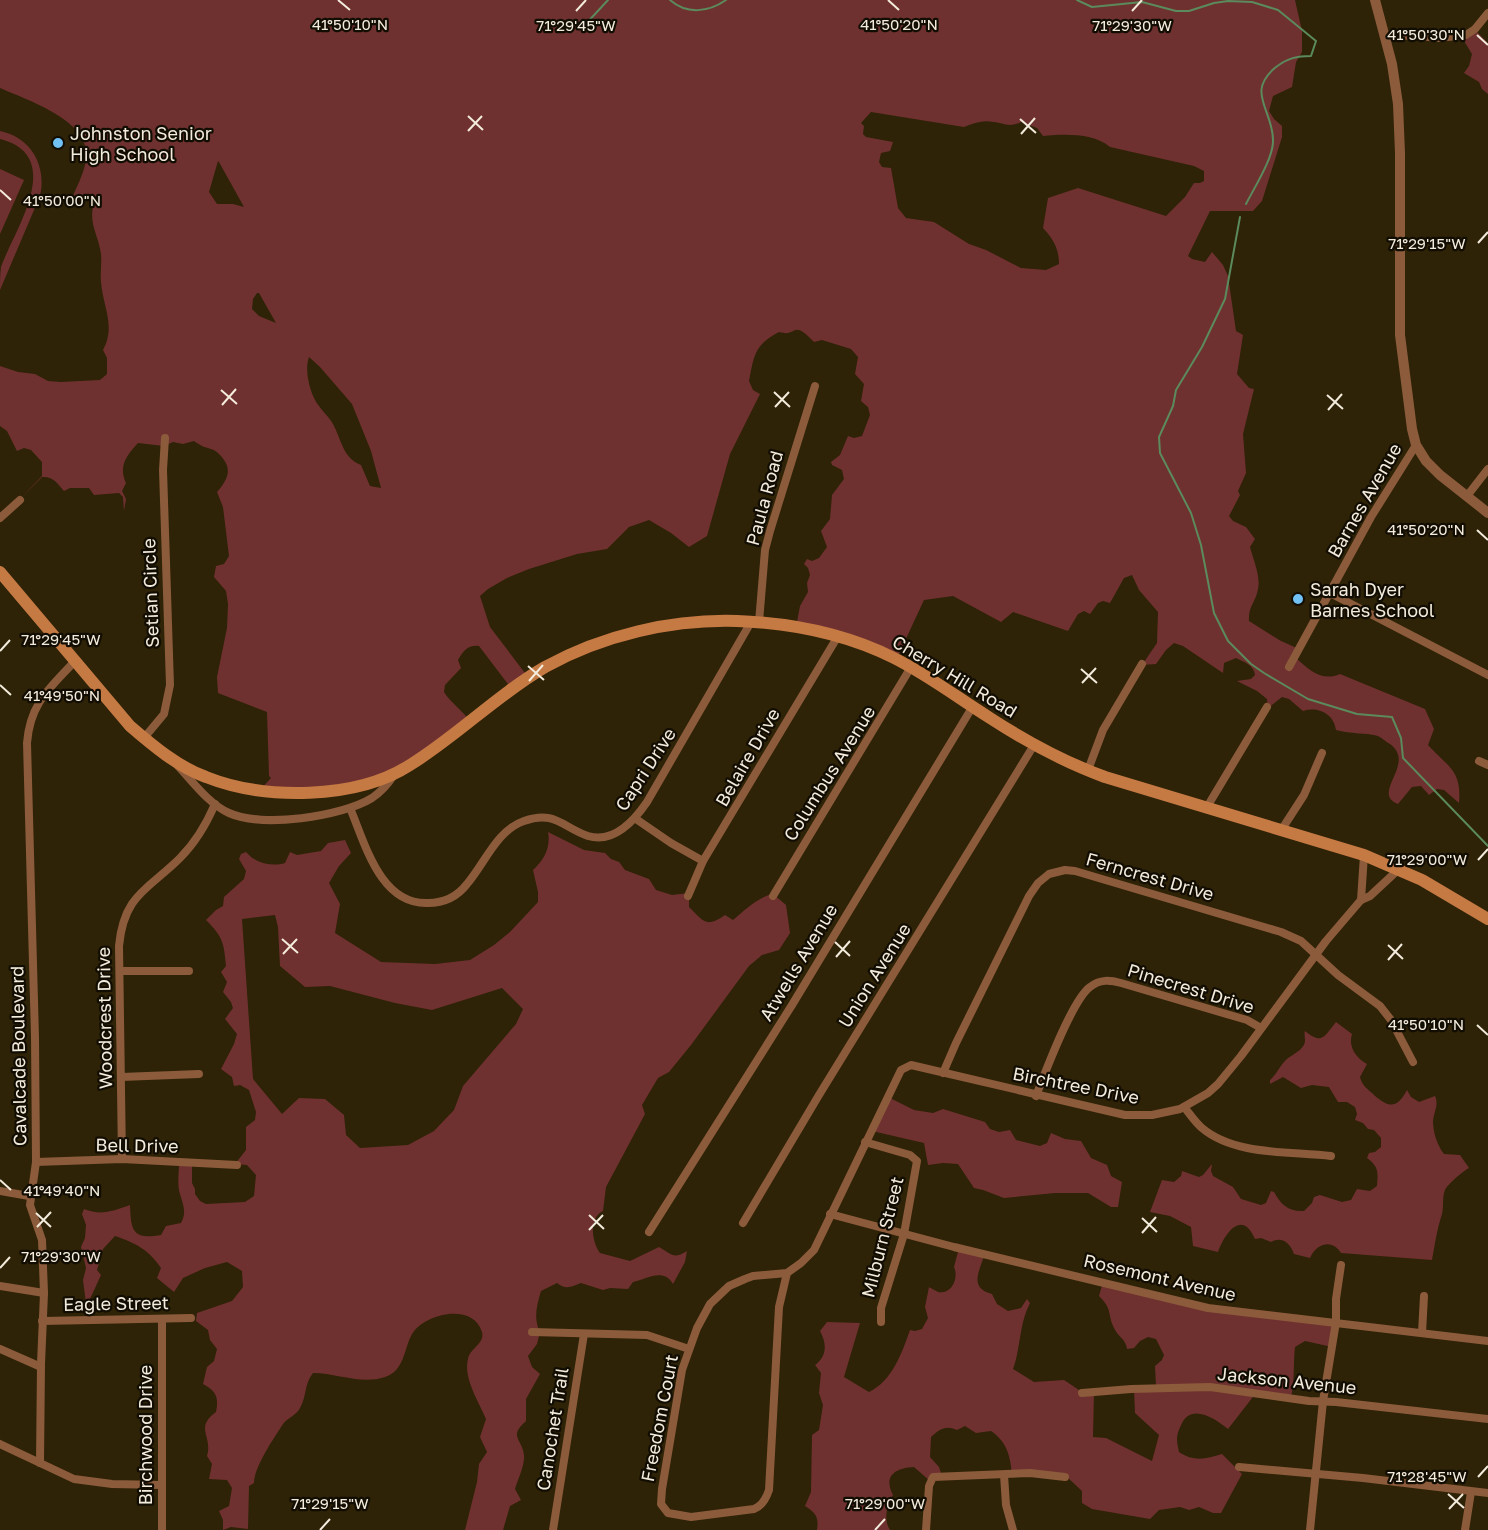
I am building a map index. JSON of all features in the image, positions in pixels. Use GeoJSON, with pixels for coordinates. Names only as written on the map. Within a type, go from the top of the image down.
{"type":"FeatureCollection","features":[{"type":"Feature","properties":{"kind":"main road","name":"Cherry Hill Road"},"geometry":{"type":"LineString","coordinates":[[0,572],[115,711],[144,738],[168,756],[203,777],[224,784],[268,792],[296,794],[357,785],[396,772],[411,764],[447,740],[529,677],[571,654],[622,636],[666,626],[708,621],[755,622],[821,632],[870,647],[911,667],[1034,745],[1088,770],[1364,855],[1429,884],[1488,919]]}},
{"type":"Feature","properties":{"kind":"street"},"geometry":{"type":"LineString","coordinates":[[1375,0],[1395,83],[1399,127],[1400,335],[1412,429],[1416,445],[1426,461],[1488,513]]}},
{"type":"Feature","properties":{"kind":"street"},"geometry":{"type":"LineString","coordinates":[[1386,39],[1410,35],[1438,38],[1466,35],[1475,29],[1488,13]]}},
{"type":"Feature","properties":{"kind":"street","name":"Paula Road"},"geometry":{"type":"LineString","coordinates":[[755,622],[765,550],[815,386]]}},
{"type":"Feature","properties":{"kind":"street","name":"Setian Circle"},"geometry":{"type":"LineString","coordinates":[[144,738],[164,714],[170,685],[165,438]]}},
{"type":"Feature","properties":{"kind":"street","name":"Barnes Avenue"},"geometry":{"type":"LineString","coordinates":[[1289,667],[1371,517],[1416,445]]}},
{"type":"Feature","properties":{"kind":"street"},"geometry":{"type":"LineString","coordinates":[[1467,496],[1488,469]]}},
{"type":"Feature","properties":{"kind":"street"},"geometry":{"type":"LineString","coordinates":[[0,518],[20,500]]}},
{"type":"Feature","properties":{"kind":"street"},"geometry":{"type":"LineString","coordinates":[[1330,593],[1488,675]]}},
{"type":"Feature","properties":{"kind":"street","name":"Capri Drive"},"geometry":{"type":"LineString","coordinates":[[350,808],[376,870],[397,893],[410,902],[422,904],[441,903],[456,895],[466,885],[508,827],[523,821],[539,816],[560,820],[588,836],[602,837],[619,832],[636,819],[755,622]]}},
{"type":"Feature","properties":{"kind":"street","name":"Belaire Drive"},"geometry":{"type":"LineString","coordinates":[[688,896],[703,861],[838,636]]}},
{"type":"Feature","properties":{"kind":"street","name":"Cavalcade Boulevard"},"geometry":{"type":"LineString","coordinates":[[40,1463],[44,1293],[42,1240],[29,1196],[36,1162],[28,733],[35,709],[43,695],[75,661]]}},
{"type":"Feature","properties":{"kind":"street"},"geometry":{"type":"LineString","coordinates":[[1088,770],[1103,730],[1142,664]]}},
{"type":"Feature","properties":{"kind":"street","name":"Columbus Avenue"},"geometry":{"type":"LineString","coordinates":[[773,896],[911,667]]}},
{"type":"Feature","properties":{"kind":"street","name":"Atwells Avenue"},"geometry":{"type":"LineString","coordinates":[[649,1232],[792,1005],[973,706]]}},
{"type":"Feature","properties":{"kind":"street"},"geometry":{"type":"LineString","coordinates":[[1207,807],[1267,707]]}},
{"type":"Feature","properties":{"kind":"street","name":"Union Avenue"},"geometry":{"type":"LineString","coordinates":[[743,1223],[813,1104],[1034,745]]}},
{"type":"Feature","properties":{"kind":"street"},"geometry":{"type":"LineString","coordinates":[[1282,829],[1304,795],[1322,753]]}},
{"type":"Feature","properties":{"kind":"street"},"geometry":{"type":"LineString","coordinates":[[168,756],[215,804],[235,815],[272,819],[309,818],[350,808],[379,792],[396,772]]}},
{"type":"Feature","properties":{"kind":"street"},"geometry":{"type":"LineString","coordinates":[[1479,761],[1488,765]]}},
{"type":"Feature","properties":{"kind":"street","name":"Woodcrest Drive"},"geometry":{"type":"LineString","coordinates":[[122,1159],[121,928],[134,900],[142,890],[179,859],[195,841],[208,821],[215,804]]}},
{"type":"Feature","properties":{"kind":"street"},"geometry":{"type":"LineString","coordinates":[[636,819],[670,843],[703,861]]}},
{"type":"Feature","properties":{"kind":"street"},"geometry":{"type":"LineString","coordinates":[[1361,900],[1364,855]]}},
{"type":"Feature","properties":{"kind":"street","name":"Birchtree Drive"},"geometry":{"type":"LineString","coordinates":[[865,1142],[901,1070],[911,1065],[1035,1096],[1125,1115],[1152,1115],[1184,1107],[1208,1093],[1218,1084],[1316,954],[1361,900],[1370,896],[1399,869]]}},
{"type":"Feature","properties":{"kind":"street","name":"Ferncrest Drive"},"geometry":{"type":"LineString","coordinates":[[943,1073],[1023,905],[1038,883],[1049,874],[1076,871],[1251,922],[1300,941],[1338,975],[1380,1006],[1391,1020],[1413,1062]]}},
{"type":"Feature","properties":{"kind":"street"},"geometry":{"type":"LineString","coordinates":[[120,971],[189,971]]}},
{"type":"Feature","properties":{"kind":"street","name":"Pinecrest Drive"},"geometry":{"type":"LineString","coordinates":[[1035,1096],[1078,1002],[1096,983],[1106,980],[1121,982],[1237,1017],[1261,1028]]}},
{"type":"Feature","properties":{"kind":"street"},"geometry":{"type":"LineString","coordinates":[[121,1077],[199,1074]]}},
{"type":"Feature","properties":{"kind":"street"},"geometry":{"type":"LineString","coordinates":[[1184,1107],[1203,1129],[1239,1146],[1264,1151],[1331,1156]]}},
{"type":"Feature","properties":{"kind":"street"},"geometry":{"type":"LineString","coordinates":[[787,1273],[814,1250],[865,1142]]}},
{"type":"Feature","properties":{"kind":"street","name":"Milburn Street"},"geometry":{"type":"LineString","coordinates":[[865,1142],[910,1155],[917,1161],[904,1234],[881,1308],[881,1322]]}},
{"type":"Feature","properties":{"kind":"street","name":"Bell Drive"},"geometry":{"type":"LineString","coordinates":[[36,1162],[122,1159],[237,1165]]}},
{"type":"Feature","properties":{"kind":"street"},"geometry":{"type":"LineString","coordinates":[[0,1191],[29,1196]]}},
{"type":"Feature","properties":{"kind":"street","name":"Rosemont Avenue"},"geometry":{"type":"LineString","coordinates":[[830,1214],[1208,1308],[1488,1341]]}},
{"type":"Feature","properties":{"kind":"street"},"geometry":{"type":"LineString","coordinates":[[1310,1530],[1323,1401],[1336,1322],[1336,1299],[1341,1265]]}},
{"type":"Feature","properties":{"kind":"street","name":"Freedom Court"},"geometry":{"type":"LineString","coordinates":[[787,1273],[779,1307],[769,1490],[766,1499],[759,1507],[753,1509],[691,1517],[668,1513],[661,1504],[679,1384],[688,1349],[697,1328],[711,1304],[729,1286],[753,1276],[787,1273]]}},
{"type":"Feature","properties":{"kind":"street"},"geometry":{"type":"LineString","coordinates":[[0,1286],[44,1293]]}},
{"type":"Feature","properties":{"kind":"street"},"geometry":{"type":"LineString","coordinates":[[1422,1333],[1424,1296]]}},
{"type":"Feature","properties":{"kind":"street","name":"Birchwood Drive"},"geometry":{"type":"LineString","coordinates":[[162,1318],[162,1530]]}},
{"type":"Feature","properties":{"kind":"street","name":"Eagle Street"},"geometry":{"type":"LineString","coordinates":[[42,1321],[191,1318]]}},
{"type":"Feature","properties":{"kind":"street"},"geometry":{"type":"LineString","coordinates":[[532,1332],[647,1335],[688,1349]]}},
{"type":"Feature","properties":{"kind":"street","name":"Canochet Trail"},"geometry":{"type":"LineString","coordinates":[[553,1530],[584,1334]]}},
{"type":"Feature","properties":{"kind":"street"},"geometry":{"type":"LineString","coordinates":[[0,1349],[41,1367]]}},
{"type":"Feature","properties":{"kind":"street","name":"Jackson Avenue"},"geometry":{"type":"LineString","coordinates":[[1082,1393],[1210,1387],[1309,1401],[1488,1419]]}},
{"type":"Feature","properties":{"kind":"street"},"geometry":{"type":"LineString","coordinates":[[0,1444],[74,1479],[112,1484],[162,1485]]}},
{"type":"Feature","properties":{"kind":"street"},"geometry":{"type":"LineString","coordinates":[[1239,1467],[1488,1493]]}},
{"type":"Feature","properties":{"kind":"street"},"geometry":{"type":"LineString","coordinates":[[926,1530],[929,1486],[933,1477],[1030,1473],[1065,1477]]}},
{"type":"Feature","properties":{"kind":"street"},"geometry":{"type":"LineString","coordinates":[[1004,1475],[1006,1505],[1013,1530]]}},
{"type":"Feature","properties":{"kind":"street"},"geometry":{"type":"LineString","coordinates":[[1465,1530],[1471,1491]]}},
{"type":"Feature","properties":{"kind":"shaded area"},"geometry":{"type":"Polygon","coordinates":[[[0,0],[1295,0],[1302,31],[1302,52],[1296,62],[1292,87],[1273,96],[1269,111],[1282,126],[1282,137],[1262,201],[1253,211],[1210,211],[1188,256],[1205,262],[1212,252],[1223,265],[1228,276],[1236,331],[1243,335],[1237,374],[1249,388],[1254,389],[1243,434],[1246,473],[1238,491],[1240,495],[1229,516],[1233,521],[1246,527],[1255,539],[1250,547],[1259,584],[1249,621],[1281,641],[1299,649],[1296,658],[1316,674],[1327,677],[1340,674],[1425,709],[1434,729],[1428,745],[1456,776],[1459,803],[1444,790],[1437,789],[1429,795],[1421,786],[1412,787],[1398,804],[1391,799],[1389,793],[1399,760],[1397,752],[1390,744],[1378,736],[1336,730],[1329,716],[1320,711],[1303,711],[1289,699],[1282,697],[1268,708],[1267,699],[1237,681],[1251,679],[1255,675],[1251,666],[1236,658],[1224,663],[1223,673],[1183,646],[1174,643],[1156,664],[1142,665],[1157,643],[1158,612],[1139,590],[1132,575],[1124,578],[1110,603],[1103,601],[1098,603],[1090,614],[1084,611],[1078,614],[1068,631],[1013,612],[1001,622],[953,596],[924,600],[897,658],[797,622],[800,606],[808,592],[807,583],[810,575],[804,564],[807,559],[812,561],[819,558],[827,547],[821,531],[830,519],[832,495],[844,479],[842,470],[832,465],[831,462],[840,455],[848,436],[854,438],[862,436],[870,415],[868,407],[861,401],[864,384],[855,374],[858,357],[851,349],[822,340],[814,342],[798,330],[789,333],[779,332],[764,342],[756,352],[749,381],[753,390],[760,394],[730,454],[707,536],[689,547],[649,520],[629,527],[607,549],[577,554],[507,578],[480,596],[490,627],[528,677],[511,688],[479,646],[469,647],[458,660],[461,668],[445,685],[444,692],[470,721],[413,764],[354,786],[260,790],[271,778],[269,776],[267,712],[218,693],[217,677],[227,628],[228,604],[226,591],[214,577],[216,566],[224,564],[229,556],[223,507],[217,492],[228,473],[223,459],[215,450],[194,441],[183,444],[173,442],[164,446],[138,443],[127,456],[123,466],[126,483],[122,491],[126,499],[124,511],[123,497],[119,493],[94,495],[89,488],[70,488],[64,491],[46,477],[42,477],[19,500],[42,476],[42,462],[31,450],[24,448],[17,451],[7,431],[0,426],[0,366],[18,372],[35,374],[48,381],[100,380],[107,374],[107,358],[103,350],[109,325],[102,291],[101,254],[92,215],[95,200],[91,195],[85,195],[80,203],[70,203],[85,165],[85,146],[79,134],[56,114],[0,88],[0,0]],[[871,112],[861,123],[864,126],[863,134],[866,137],[893,142],[890,151],[881,153],[879,162],[882,167],[891,168],[898,208],[906,218],[934,222],[969,244],[1021,268],[1046,270],[1059,264],[1055,244],[1043,228],[1048,198],[1078,188],[1166,216],[1185,197],[1194,183],[1204,181],[1204,171],[1194,166],[1110,147],[1087,137],[1043,136],[1037,128],[1021,122],[1010,125],[989,121],[964,127],[871,112]],[[218,161],[209,192],[217,204],[244,207],[218,161]],[[259,293],[253,299],[252,309],[259,316],[276,323],[259,293]],[[309,357],[307,369],[313,396],[332,422],[350,458],[361,465],[370,486],[381,488],[371,451],[352,404],[309,357]]]}},
{"type":"Feature","properties":{"kind":"shaded area"},"geometry":{"type":"Polygon","coordinates":[[[1475,30],[1488,43],[1488,94],[1479,82],[1464,73],[1469,66],[1472,54],[1461,36],[1475,30]]]}},
{"type":"Feature","properties":{"kind":"shaded area"},"geometry":{"type":"Polygon","coordinates":[[[0,131],[11,134],[28,146],[39,164],[42,185],[40,196],[0,290],[1,267],[24,215],[33,177],[30,161],[20,148],[0,139],[0,131]]]}},
{"type":"Feature","properties":{"kind":"shaded area"},"geometry":{"type":"Polygon","coordinates":[[[0,169],[24,180],[0,234],[0,169]]]}},
{"type":"Feature","properties":{"kind":"shaded area"},"geometry":{"type":"Polygon","coordinates":[[[548,832],[584,850],[605,853],[611,859],[619,862],[625,870],[649,879],[656,890],[672,895],[689,893],[689,907],[709,922],[725,915],[733,920],[757,901],[773,894],[786,905],[790,933],[779,950],[762,955],[749,966],[691,1045],[669,1072],[658,1078],[642,1105],[645,1114],[606,1187],[603,1211],[598,1214],[593,1224],[593,1237],[600,1253],[630,1261],[659,1247],[675,1256],[687,1251],[685,1262],[673,1284],[669,1279],[659,1275],[633,1282],[628,1289],[603,1290],[581,1283],[566,1287],[557,1283],[541,1291],[536,1317],[540,1332],[537,1344],[528,1356],[532,1367],[540,1374],[526,1399],[526,1421],[517,1434],[524,1455],[515,1489],[521,1500],[510,1506],[503,1530],[465,1530],[479,1464],[487,1452],[480,1437],[486,1419],[470,1382],[467,1366],[469,1355],[481,1340],[482,1332],[477,1322],[469,1316],[447,1314],[435,1317],[417,1328],[411,1336],[400,1365],[385,1377],[367,1380],[313,1373],[308,1381],[300,1408],[283,1424],[261,1461],[254,1483],[249,1486],[248,1529],[231,1527],[223,1530],[223,1520],[219,1511],[229,1506],[232,1488],[227,1480],[209,1479],[212,1464],[207,1456],[208,1443],[205,1428],[206,1423],[216,1412],[217,1402],[214,1392],[203,1384],[207,1367],[214,1361],[217,1349],[210,1340],[208,1330],[196,1321],[197,1313],[232,1301],[243,1287],[242,1271],[227,1262],[205,1268],[183,1278],[174,1292],[157,1278],[161,1268],[152,1256],[136,1244],[115,1236],[103,1249],[97,1270],[101,1275],[90,1299],[88,1319],[83,1280],[86,1268],[81,1247],[85,1238],[86,1225],[82,1214],[84,1209],[102,1212],[130,1205],[133,1227],[135,1231],[144,1236],[161,1235],[166,1226],[181,1223],[184,1212],[179,1187],[179,1163],[192,1163],[192,1183],[195,1194],[200,1201],[206,1204],[245,1202],[254,1196],[256,1175],[247,1165],[235,1164],[246,1150],[246,1127],[255,1120],[256,1112],[249,1090],[240,1085],[234,1086],[232,1077],[221,1069],[237,1034],[225,1019],[233,1008],[223,992],[227,982],[221,972],[226,966],[223,946],[216,931],[206,920],[223,906],[224,897],[244,879],[246,871],[239,859],[241,854],[246,852],[259,861],[280,864],[285,863],[290,852],[297,855],[321,851],[328,843],[345,840],[351,853],[339,866],[329,883],[340,904],[335,933],[381,962],[435,964],[470,960],[510,932],[538,902],[533,870],[546,853],[548,832]],[[275,915],[242,919],[253,1079],[282,1114],[299,1098],[325,1099],[344,1115],[346,1135],[360,1148],[408,1145],[434,1131],[454,1110],[463,1086],[516,1024],[523,1009],[502,988],[432,1010],[330,986],[305,987],[280,966],[278,927],[275,915]]]}},
{"type":"Feature","properties":{"kind":"shaded area"},"geometry":{"type":"Polygon","coordinates":[[[1336,1022],[1352,1034],[1351,1043],[1354,1052],[1367,1064],[1360,1077],[1361,1080],[1379,1099],[1388,1104],[1396,1103],[1407,1090],[1411,1097],[1419,1102],[1435,1096],[1433,1125],[1439,1147],[1444,1154],[1460,1155],[1469,1168],[1445,1190],[1443,1211],[1432,1260],[1341,1253],[1329,1244],[1321,1246],[1310,1258],[1294,1254],[1288,1244],[1282,1240],[1271,1242],[1261,1238],[1255,1239],[1250,1230],[1239,1225],[1229,1232],[1218,1252],[1193,1246],[1191,1227],[1170,1216],[1150,1212],[1162,1180],[1174,1182],[1181,1176],[1182,1171],[1199,1177],[1212,1164],[1213,1176],[1233,1187],[1241,1199],[1261,1205],[1266,1203],[1271,1191],[1286,1207],[1299,1211],[1304,1211],[1312,1203],[1314,1197],[1320,1195],[1342,1202],[1351,1200],[1357,1189],[1370,1191],[1377,1186],[1377,1170],[1367,1158],[1369,1153],[1381,1147],[1381,1138],[1374,1130],[1368,1129],[1363,1123],[1355,1120],[1357,1114],[1355,1107],[1347,1102],[1338,1102],[1329,1087],[1312,1085],[1301,1088],[1283,1077],[1270,1084],[1270,1080],[1283,1063],[1302,1048],[1305,1031],[1319,1038],[1336,1022]]]}},
{"type":"Feature","properties":{"kind":"shaded area"},"geometry":{"type":"Polygon","coordinates":[[[888,1097],[914,1110],[933,1113],[943,1109],[985,1122],[990,1129],[999,1132],[1010,1130],[1016,1140],[1040,1146],[1047,1143],[1051,1133],[1065,1139],[1081,1141],[1091,1158],[1107,1165],[1111,1176],[1122,1182],[1118,1207],[1111,1207],[1088,1193],[1055,1193],[1004,1198],[974,1188],[958,1164],[928,1165],[924,1143],[872,1131],[888,1097]]]}},
{"type":"Feature","properties":{"kind":"shaded area"},"geometry":{"type":"Polygon","coordinates":[[[959,1248],[984,1256],[978,1273],[978,1284],[980,1288],[992,1294],[997,1304],[1008,1311],[1021,1308],[1027,1299],[1030,1303],[1026,1311],[1013,1369],[1034,1382],[1064,1380],[1082,1392],[1094,1392],[1093,1437],[1106,1438],[1152,1461],[1159,1435],[1135,1413],[1134,1389],[1156,1387],[1155,1366],[1164,1355],[1156,1339],[1148,1337],[1134,1348],[1127,1349],[1114,1328],[1108,1308],[1099,1296],[1103,1282],[1209,1308],[1336,1321],[1332,1347],[1305,1341],[1295,1347],[1291,1397],[1256,1393],[1228,1429],[1211,1417],[1198,1413],[1186,1417],[1177,1437],[1179,1452],[1200,1459],[1222,1454],[1242,1474],[1221,1513],[1213,1513],[1199,1507],[1189,1510],[1180,1507],[1159,1510],[1150,1519],[1092,1509],[1082,1503],[1082,1491],[1067,1477],[1012,1474],[1007,1450],[1001,1440],[991,1431],[976,1433],[965,1426],[957,1430],[943,1429],[931,1437],[930,1457],[939,1467],[942,1476],[930,1481],[914,1467],[896,1471],[890,1478],[889,1483],[893,1495],[886,1517],[890,1530],[817,1530],[816,1516],[805,1506],[811,1492],[812,1435],[819,1430],[823,1405],[819,1393],[821,1373],[815,1365],[822,1358],[825,1350],[820,1331],[827,1322],[860,1323],[844,1377],[869,1392],[890,1374],[900,1357],[910,1330],[922,1329],[928,1318],[925,1307],[929,1287],[938,1292],[951,1288],[956,1276],[954,1267],[959,1248]]]}},
{"type":"Feature","properties":{"kind":"waterway"},"geometry":{"type":"LineString","coordinates":[[583,27],[608,0]]}},
{"type":"Feature","properties":{"kind":"waterway"},"geometry":{"type":"LineString","coordinates":[[670,0],[691,10],[705,9],[726,0]]}},
{"type":"Feature","properties":{"kind":"waterway"},"geometry":{"type":"LineString","coordinates":[[1077,0],[1092,7],[1142,2],[1176,11],[1189,11],[1228,1],[1252,2],[1278,10],[1316,41],[1311,56],[1293,58],[1280,64],[1267,76],[1262,85],[1261,93],[1273,140],[1267,164],[1246,204]]}},
{"type":"Feature","properties":{"kind":"waterway"},"geometry":{"type":"LineString","coordinates":[[1240,217],[1225,299],[1202,347],[1176,390],[1173,406],[1159,437],[1160,453],[1191,513],[1201,545],[1214,613],[1228,641],[1251,664],[1308,699],[1357,714],[1392,717],[1401,738],[1403,758],[1488,846]]}},
{"type":"Feature","properties":{"kind":"place","name":"Johnston Senior High School"},"geometry":{"type":"Point","coordinates":[58,143]}},
{"type":"Feature","properties":{"kind":"place","name":"Sarah Dyer Barnes School"},"geometry":{"type":"Point","coordinates":[1298,599]}}]}
